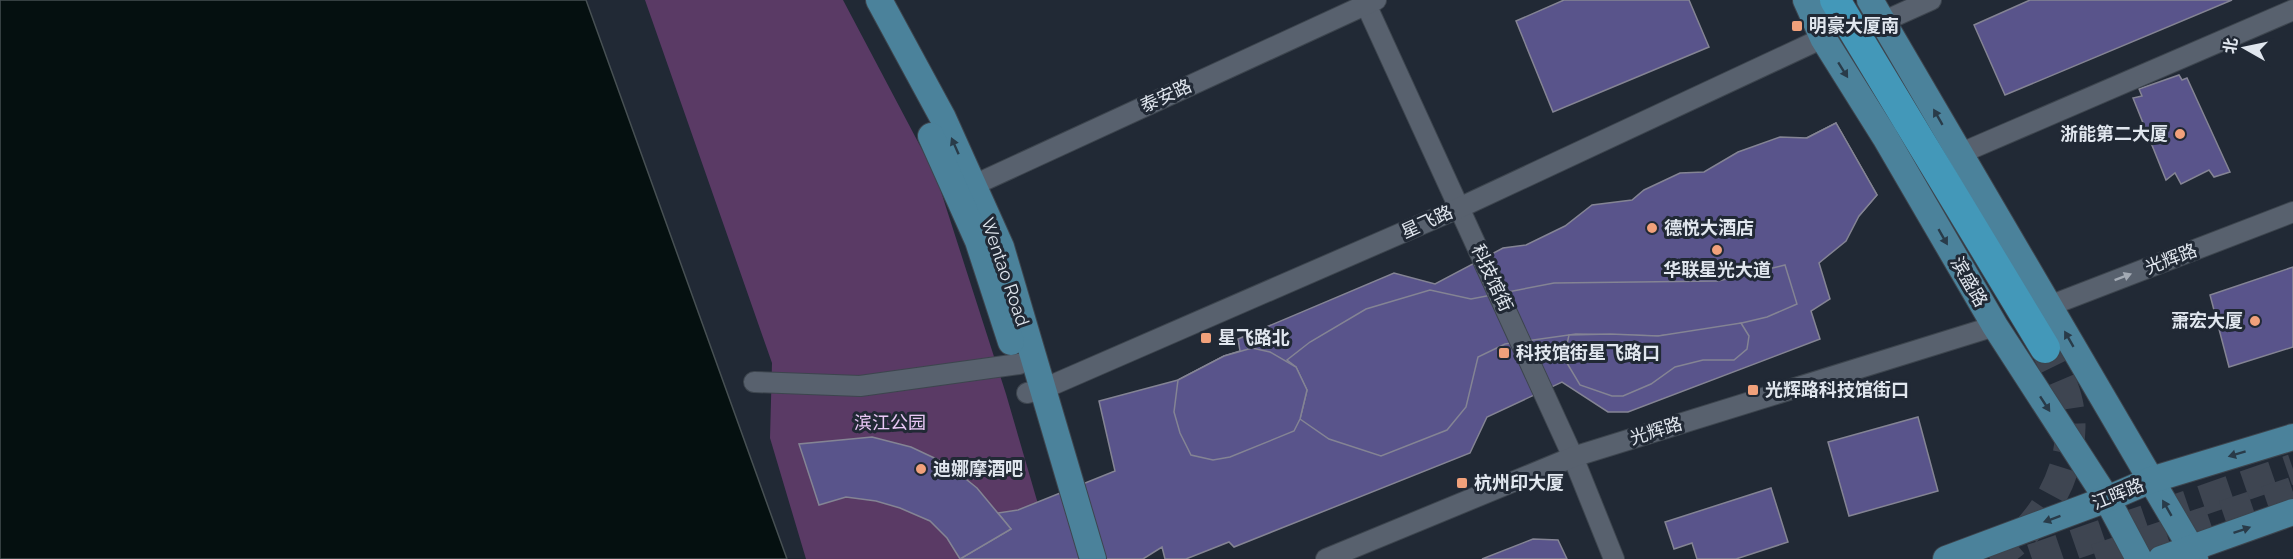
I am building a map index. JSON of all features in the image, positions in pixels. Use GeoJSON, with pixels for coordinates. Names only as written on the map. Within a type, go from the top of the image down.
{"type":"FeatureCollection","features":[{"type":"Feature","properties":{"kind":"highway"},"geometry":{"type":"LineString","coordinates":[[1835,0],[2045,348]]}},
{"type":"Feature","properties":{"kind":"main road","name":"Wentao Road"},"geometry":{"type":"LineString","coordinates":[[860,0],[929,131],[1001,247],[1075,559]]}},
{"type":"Feature","properties":{"kind":"main road","name":"Wentao Road"},"geometry":{"type":"LineString","coordinates":[[879,0],[943,118],[978,242],[1019,364],[1035,391],[1093,559]]}},
{"type":"Feature","properties":{"kind":"main road","name":"滨盛路"},"geometry":{"type":"LineString","coordinates":[[1806,0],[1823,38],[1885,137],[1995,326],[2107,499],[2139,559]]}},
{"type":"Feature","properties":{"kind":"main road"},"geometry":{"type":"LineString","coordinates":[[1876,11],[2193,553]]}},
{"type":"Feature","properties":{"kind":"main road","name":"江晖路"},"geometry":{"type":"LineString","coordinates":[[1946,559],[2107,499],[2151,480],[2293,437]]}},
{"type":"Feature","properties":{"kind":"main road"},"geometry":{"type":"LineString","coordinates":[[2161,559],[2193,553],[2293,512]]}},
{"type":"Feature","properties":{"kind":"street"},"geometry":{"type":"LineString","coordinates":[[1876,11],[1931,0]]}},
{"type":"Feature","properties":{"kind":"street","name":"泰安路"},"geometry":{"type":"LineString","coordinates":[[964,189],[1369,1]]}},
{"type":"Feature","properties":{"kind":"street","name":"科技馆街"},"geometry":{"type":"LineString","coordinates":[[1369,1],[1459,208],[1573,457],[1614,559]]}},
{"type":"Feature","properties":{"kind":"street"},"geometry":{"type":"LineString","coordinates":[[1959,154],[2293,10]]}},
{"type":"Feature","properties":{"kind":"street","name":"星飞路"},"geometry":{"type":"LineString","coordinates":[[1035,391],[1459,208],[1823,38]]}},
{"type":"Feature","properties":{"kind":"street","name":"光辉路"},"geometry":{"type":"LineString","coordinates":[[2049,306],[2293,212]]}},
{"type":"Feature","properties":{"kind":"street","name":"光辉路"},"geometry":{"type":"LineString","coordinates":[[1326,559],[1573,457],[1995,326]]}},
{"type":"Feature","properties":{"kind":"street"},"geometry":{"type":"LineString","coordinates":[[754,382],[860,386],[1019,364]]}},
{"type":"Feature","properties":{"kind":"green space","name":"滨江公园"},"geometry":{"type":"Polygon","coordinates":[[[645,0],[843,0],[936,176],[1006,394],[1054,559],[806,559],[770,438],[772,363],[645,0]]]}},
{"type":"Feature","properties":{"kind":"shaded area"},"geometry":{"type":"Polygon","coordinates":[[[0,0],[586,0],[787,559],[0,559],[0,0]]]}},
{"type":"Feature","properties":{"kind":"building"},"geometry":{"type":"Polygon","coordinates":[[[1564,0],[1689,0],[1709,47],[1553,112],[1516,21],[1564,0]]]}},
{"type":"Feature","properties":{"kind":"building"},"geometry":{"type":"Polygon","coordinates":[[[2030,0],[2232,0],[2005,95],[1974,25],[2030,0]]]}},
{"type":"Feature","properties":{"kind":"building","name":"浙能第二大厦"},"geometry":{"type":"Polygon","coordinates":[[[2179,75],[2182,80],[2187,78],[2230,172],[2214,177],[2209,170],[2181,184],[2175,173],[2166,180],[2133,98],[2142,96],[2139,89],[2179,75]]]}},
{"type":"Feature","properties":{"kind":"building"},"geometry":{"type":"Polygon","coordinates":[[[1836,123],[1877,195],[1846,231],[1785,265],[1718,281],[1554,283],[1548,270],[1593,229],[1719,182],[1836,123]]]}},
{"type":"Feature","properties":{"kind":"building"},"geometry":{"type":"Polygon","coordinates":[[[1836,123],[1877,195],[1859,216],[1846,241],[1819,263],[1830,299],[1811,311],[1820,339],[1628,412],[1608,412],[1562,382],[1487,417],[1470,453],[1234,547],[1229,542],[1186,559],[1165,559],[1162,547],[1143,559],[960,559],[1011,529],[998,513],[1018,510],[1115,471],[1099,401],[1178,380],[1224,356],[1240,351],[1238,339],[1394,273],[1435,284],[1503,248],[1526,245],[1565,226],[1592,205],[1632,200],[1644,190],[1680,173],[1704,172],[1738,152],[1780,137],[1807,138],[1836,123]]]}},
{"type":"Feature","properties":{"kind":"building"},"geometry":{"type":"Polygon","coordinates":[[[1785,265],[1797,304],[1767,317],[1712,330],[1658,336],[1576,334],[1505,344],[1478,357],[1466,407],[1447,430],[1381,456],[1329,439],[1300,419],[1307,390],[1296,367],[1287,360],[1310,342],[1366,309],[1430,290],[1471,299],[1554,283],[1718,281],[1785,265]]]}},
{"type":"Feature","properties":{"kind":"building","name":"萧宏大厦"},"geometry":{"type":"Polygon","coordinates":[[[2293,267],[2293,347],[2229,367],[2210,295],[2293,267]]]}},
{"type":"Feature","properties":{"kind":"building"},"geometry":{"type":"Polygon","coordinates":[[[1741,323],[1749,336],[1747,349],[1734,360],[1703,360],[1675,367],[1651,384],[1623,396],[1612,396],[1580,385],[1564,358],[1569,335],[1658,336],[1741,323]]]}},
{"type":"Feature","properties":{"kind":"building"},"geometry":{"type":"Polygon","coordinates":[[[1252,348],[1270,352],[1296,367],[1307,390],[1300,419],[1294,431],[1230,457],[1213,460],[1191,455],[1180,433],[1174,412],[1178,380],[1224,356],[1252,348]]]}},
{"type":"Feature","properties":{"kind":"building"},"geometry":{"type":"Polygon","coordinates":[[[1918,417],[1938,491],[1849,516],[1828,442],[1918,417]]]}},
{"type":"Feature","properties":{"kind":"building"},"geometry":{"type":"Polygon","coordinates":[[[872,437],[911,447],[947,464],[977,488],[1011,529],[960,559],[947,538],[930,521],[900,508],[876,501],[846,497],[819,505],[799,444],[872,437]]]}},
{"type":"Feature","properties":{"kind":"building"},"geometry":{"type":"Polygon","coordinates":[[[1771,488],[1788,542],[1736,559],[1697,559],[1692,543],[1674,549],[1665,522],[1771,488]]]}},
{"type":"Feature","properties":{"kind":"building"},"geometry":{"type":"Polygon","coordinates":[[[1533,539],[1558,540],[1567,559],[1482,559],[1533,539]]]}},
{"type":"Feature","properties":{"kind":"tunnel"},"geometry":{"type":"LineString","coordinates":[[1990,559],[2009,547],[2041,513],[2063,472],[2069,449],[2071,426],[2068,403],[2045,348]]}},
{"type":"Feature","properties":{"kind":"tunnel"},"geometry":{"type":"LineString","coordinates":[[2032,559],[2293,469]]}},
{"type":"Feature","properties":{"kind":"tunnel"},"geometry":{"type":"LineString","coordinates":[[2096,559],[2293,492]]}},
{"type":"Feature","properties":{"kind":"place","name":"明豪大厦南"},"geometry":{"type":"Point","coordinates":[1797,26]}},
{"type":"Feature","properties":{"kind":"place","name":"浙能第二大厦"},"geometry":{"type":"Point","coordinates":[2180,134]}},
{"type":"Feature","properties":{"kind":"place","name":"德悦大酒店"},"geometry":{"type":"Point","coordinates":[1652,228]}},
{"type":"Feature","properties":{"kind":"place","name":"华联星光大道"},"geometry":{"type":"Point","coordinates":[1717,250]}},
{"type":"Feature","properties":{"kind":"place","name":"萧宏大厦"},"geometry":{"type":"Point","coordinates":[2255,321]}},
{"type":"Feature","properties":{"kind":"place","name":"星飞路北"},"geometry":{"type":"Point","coordinates":[1206,338]}},
{"type":"Feature","properties":{"kind":"place","name":"科技馆街星飞路口"},"geometry":{"type":"Point","coordinates":[1504,353]}},
{"type":"Feature","properties":{"kind":"place","name":"光辉路科技馆街口"},"geometry":{"type":"Point","coordinates":[1753,390]}},
{"type":"Feature","properties":{"kind":"place","name":"迪娜摩酒吧"},"geometry":{"type":"Point","coordinates":[921,469]}},
{"type":"Feature","properties":{"kind":"place","name":"杭州印大厦"},"geometry":{"type":"Point","coordinates":[1462,483]}}]}
